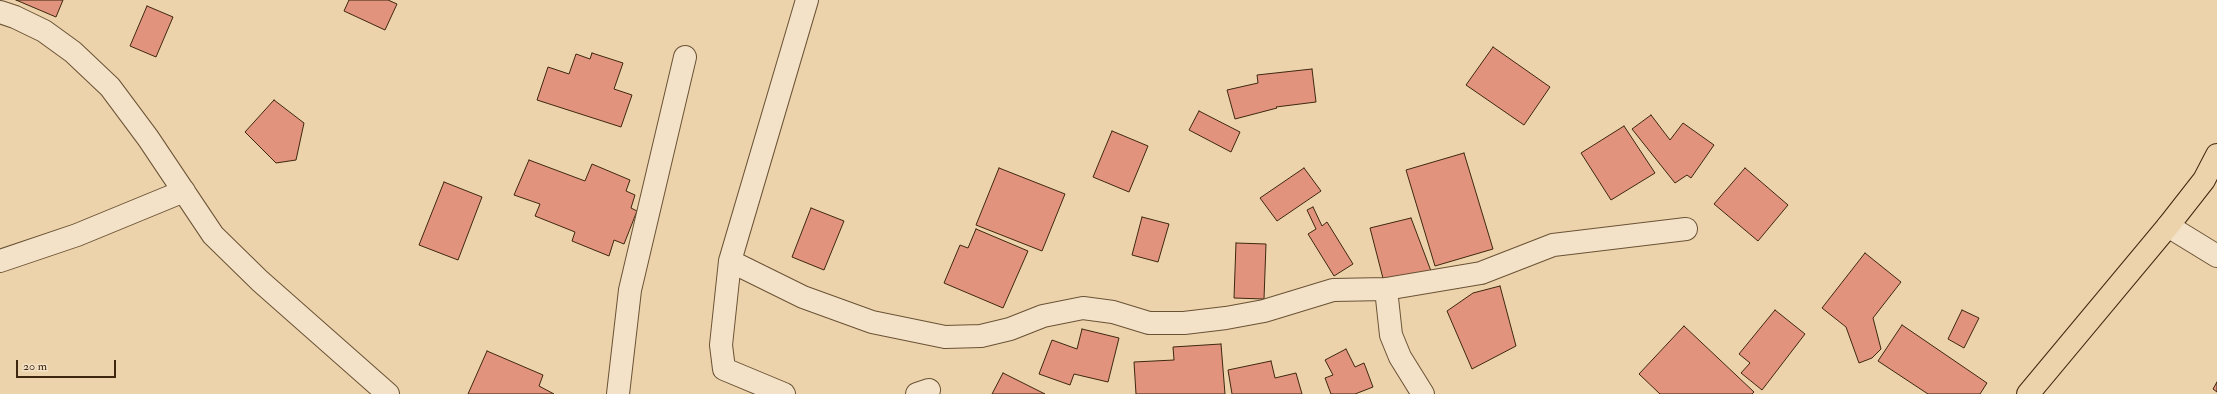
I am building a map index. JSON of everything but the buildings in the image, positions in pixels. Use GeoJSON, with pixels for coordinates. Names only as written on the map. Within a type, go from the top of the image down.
{"type":"FeatureCollection","features":[{"type":"Feature","properties":{"kind":"main road"},"geometry":{"type":"LineString","coordinates":[[2028,394],[2168,226],[2204,180],[2217,155]]}},
{"type":"Feature","properties":{"kind":"street"},"geometry":{"type":"LineString","coordinates":[[784,394],[724,369],[721,346],[730,261],[807,0]]}},
{"type":"Feature","properties":{"kind":"street"},"geometry":{"type":"LineString","coordinates":[[0,12],[15,17],[56,40],[73,52],[110,87],[148,138],[213,235],[236,259],[388,394]]}},
{"type":"Feature","properties":{"kind":"street"},"geometry":{"type":"LineString","coordinates":[[618,394],[630,290],[685,57]]}},
{"type":"Feature","properties":{"kind":"street"},"geometry":{"type":"LineString","coordinates":[[0,261],[77,235],[184,191]]}},
{"type":"Feature","properties":{"kind":"street"},"geometry":{"type":"LineString","coordinates":[[2168,226],[2217,256]]}},
{"type":"Feature","properties":{"kind":"street"},"geometry":{"type":"LineString","coordinates":[[730,261],[803,297],[872,322],[945,337],[981,336],[1010,330],[1043,316],[1084,308],[1114,312],[1149,323],[1184,323],[1264,311],[1332,290],[1386,289],[1481,273],[1553,245],[1686,229]]}},
{"type":"Feature","properties":{"kind":"street"},"geometry":{"type":"LineString","coordinates":[[1386,289],[1391,335],[1400,356],[1423,394]]}}]}
